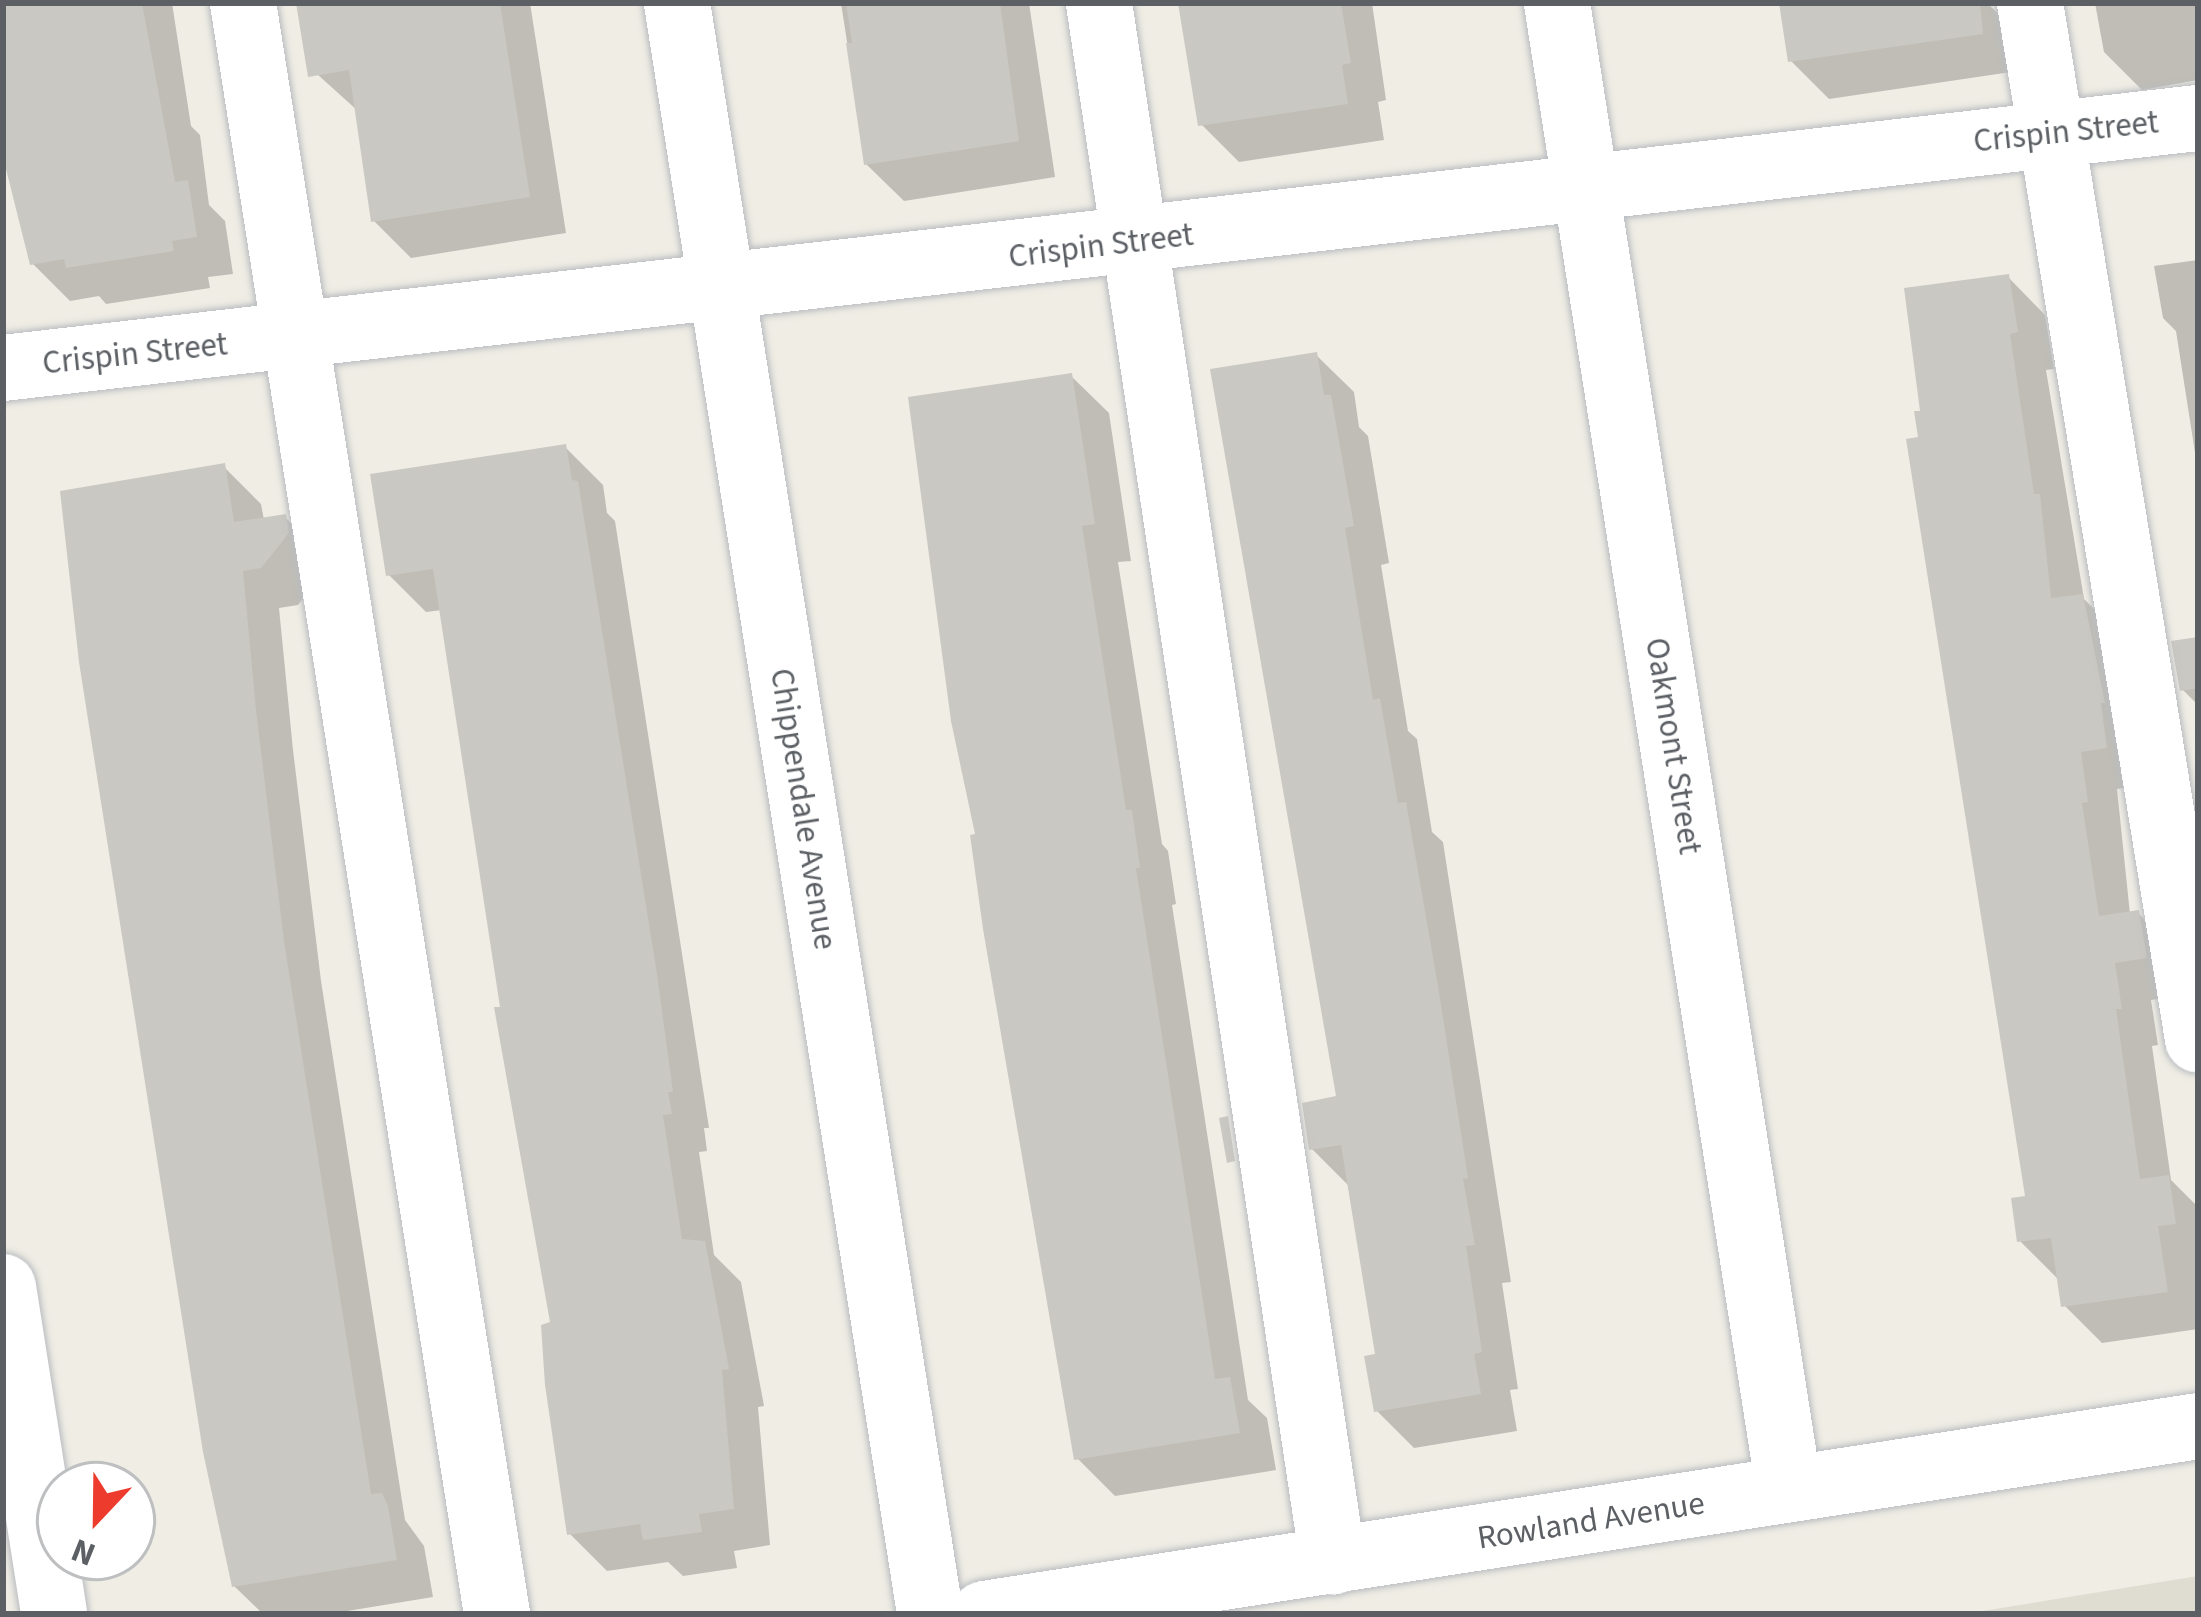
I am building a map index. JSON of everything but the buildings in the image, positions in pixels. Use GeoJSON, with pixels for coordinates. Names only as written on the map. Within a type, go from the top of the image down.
{"type":"FeatureCollection","features":[{"type":"Feature","properties":{"kind":"street"},"geometry":{"type":"LineString","coordinates":[[243,3],[496,1614]]}},
{"type":"Feature","properties":{"kind":"street","name":"Chippendale Avenue"},"geometry":{"type":"LineString","coordinates":[[677,3],[930,1614]]}},
{"type":"Feature","properties":{"kind":"street"},"geometry":{"type":"LineString","coordinates":[[1099,3],[1333,1562]]}},
{"type":"Feature","properties":{"kind":"street","name":"Oakmont Street"},"geometry":{"type":"LineString","coordinates":[[1557,3],[1789,1489]]}},
{"type":"Feature","properties":{"kind":"street"},"geometry":{"type":"LineString","coordinates":[[2030,3],[2198,1039]]}},
{"type":"Feature","properties":{"kind":"street","name":"Crispin Street"},"geometry":{"type":"LineString","coordinates":[[3,368],[722,290],[2198,118]]}},
{"type":"Feature","properties":{"kind":"street"},"geometry":{"type":"LineString","coordinates":[[3,1287],[54,1614]]}},
{"type":"Feature","properties":{"kind":"street","name":"Rowland Avenue"},"geometry":{"type":"LineString","coordinates":[[984,1614],[2198,1426]]}},
{"type":"Feature","properties":{"kind":"shaded area"},"geometry":{"type":"Polygon","coordinates":[[[2198,1576],[2198,1614],[1964,1614],[2198,1576]]]}}]}
